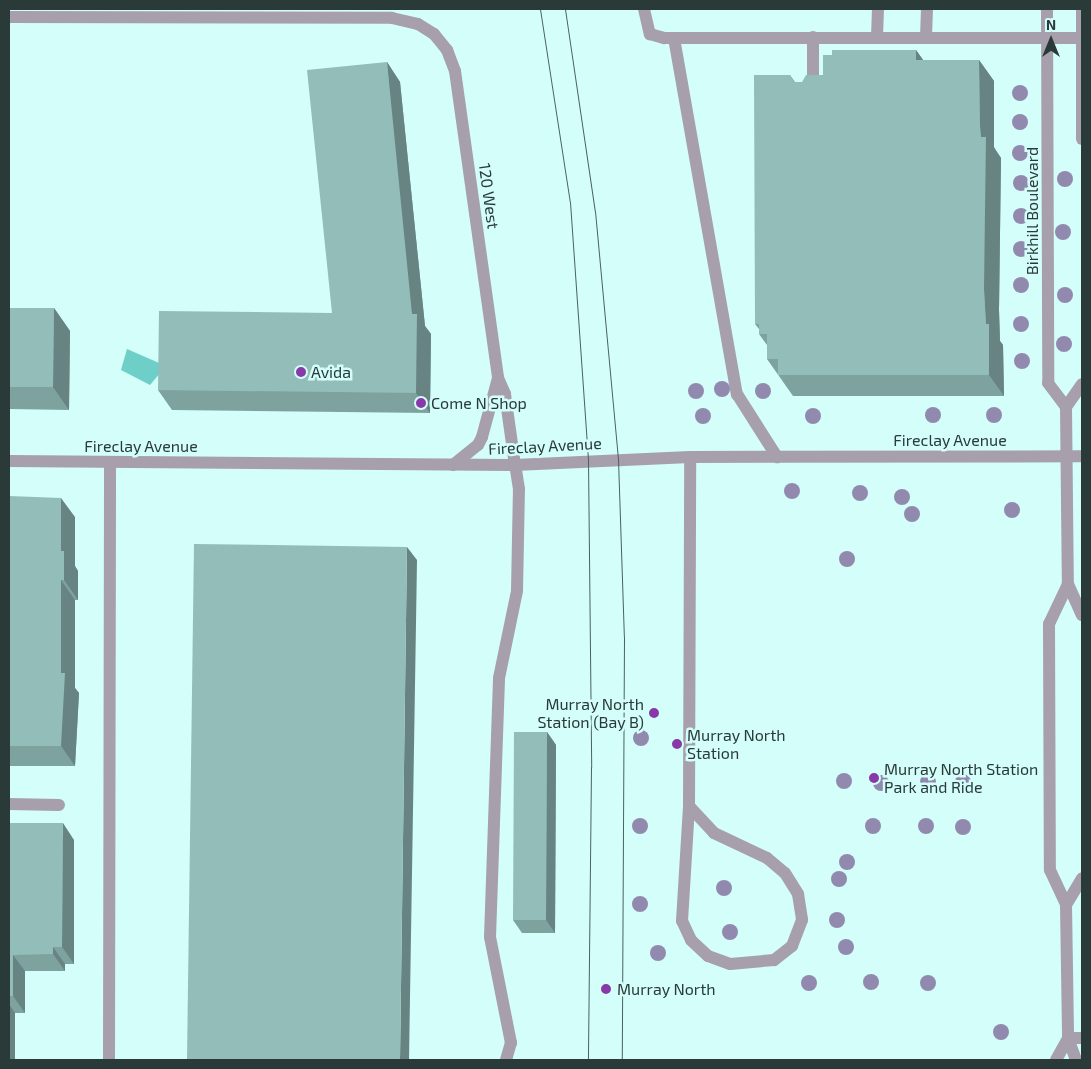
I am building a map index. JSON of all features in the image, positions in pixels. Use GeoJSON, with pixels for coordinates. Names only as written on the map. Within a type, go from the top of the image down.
{"type":"FeatureCollection","features":[{"type":"Feature","properties":{"kind":"street"},"geometry":{"type":"LineString","coordinates":[[644,9],[650,34],[674,38],[1082,38]]}},
{"type":"Feature","properties":{"kind":"street"},"geometry":{"type":"LineString","coordinates":[[877,37],[878,9]]}},
{"type":"Feature","properties":{"kind":"street"},"geometry":{"type":"LineString","coordinates":[[926,37],[927,9]]}},
{"type":"Feature","properties":{"kind":"street","name":"Birkhill Boulevard"},"geometry":{"type":"LineString","coordinates":[[1047,9],[1048,383],[1066,407]]}},
{"type":"Feature","properties":{"kind":"street"},"geometry":{"type":"LineString","coordinates":[[1082,9],[1082,139]]}},
{"type":"Feature","properties":{"kind":"street"},"geometry":{"type":"LineString","coordinates":[[9,17],[150,13],[270,13]]}},
{"type":"Feature","properties":{"kind":"street","name":"120 West"},"geometry":{"type":"LineString","coordinates":[[270,13],[401,19],[426,28],[441,42],[455,71],[498,378],[506,394],[519,489],[517,591],[499,678],[490,937],[510,1043],[506,1060]]}},
{"type":"Feature","properties":{"kind":"street"},"geometry":{"type":"LineString","coordinates":[[813,37],[814,96]]}},
{"type":"Feature","properties":{"kind":"street"},"geometry":{"type":"LineString","coordinates":[[674,38],[737,394],[777,457]]}},
{"type":"Feature","properties":{"kind":"street","name":"120 West"},"geometry":{"type":"LineString","coordinates":[[453,465],[478,445],[482,437],[498,378]]}},
{"type":"Feature","properties":{"kind":"street"},"geometry":{"type":"LineString","coordinates":[[1082,384],[1066,407],[1068,584],[1082,615]]}},
{"type":"Feature","properties":{"kind":"street","name":"Fireclay Avenue"},"geometry":{"type":"LineString","coordinates":[[9,461],[515,466],[690,457],[1082,456]]}},
{"type":"Feature","properties":{"kind":"street"},"geometry":{"type":"LineString","coordinates":[[689,806],[714,833],[739,847],[767,858],[785,873],[798,894],[802,920],[792,946],[774,960],[730,964],[708,956],[691,940],[682,921],[689,806],[690,457]]}},
{"type":"Feature","properties":{"kind":"street"},"geometry":{"type":"LineString","coordinates":[[109,1060],[110,462]]}},
{"type":"Feature","properties":{"kind":"street"},"geometry":{"type":"LineString","coordinates":[[1068,584],[1049,624],[1050,870],[1066,904],[1068,1038],[1076,1060]]}},
{"type":"Feature","properties":{"kind":"street"},"geometry":{"type":"LineString","coordinates":[[9,804],[59,805]]}},
{"type":"Feature","properties":{"kind":"street"},"geometry":{"type":"LineString","coordinates":[[1066,904],[1082,878]]}},
{"type":"Feature","properties":{"kind":"street"},"geometry":{"type":"LineString","coordinates":[[1068,1038],[1082,1038]]}},
{"type":"Feature","properties":{"kind":"street"},"geometry":{"type":"LineString","coordinates":[[1056,1060],[1068,1038]]}},
{"type":"Feature","properties":{"kind":"water"},"geometry":{"type":"Polygon","coordinates":[[[127,349],[166,366],[150,385],[121,370],[127,349]]]}},
{"type":"Feature","properties":{"kind":"building"},"geometry":{"type":"Polygon","coordinates":[[[832,50],[916,50],[916,60],[979,60],[981,137],[986,137],[984,289],[986,324],[989,324],[989,375],[778,375],[778,359],[767,359],[767,334],[759,334],[759,324],[755,324],[754,75],[790,75],[794,82],[802,82],[806,75],[823,75],[823,55],[832,55],[832,50]]]}},
{"type":"Feature","properties":{"kind":"building"},"geometry":{"type":"Polygon","coordinates":[[[387,62],[412,314],[417,314],[416,393],[158,390],[159,311],[332,313],[307,70],[387,62]]]}},
{"type":"Feature","properties":{"kind":"building"},"geometry":{"type":"Polygon","coordinates":[[[9,308],[54,308],[53,387],[9,387],[9,308]]]}},
{"type":"Feature","properties":{"kind":"building"},"geometry":{"type":"Polygon","coordinates":[[[9,496],[61,498],[61,551],[64,551],[64,580],[61,580],[61,673],[65,673],[61,746],[9,746],[9,496]]]}},
{"type":"Feature","properties":{"kind":"building"},"geometry":{"type":"Polygon","coordinates":[[[194,544],[407,547],[400,1060],[187,1060],[194,544]]]}},
{"type":"Feature","properties":{"kind":"building"},"geometry":{"type":"Polygon","coordinates":[[[514,732],[547,732],[546,920],[513,920],[514,732]]]}},
{"type":"Feature","properties":{"kind":"building"},"geometry":{"type":"Polygon","coordinates":[[[9,823],[63,823],[62,947],[53,947],[53,954],[13,955],[13,996],[9,996],[9,823]]]}},
{"type":"Feature","properties":{"kind":"tram line"},"geometry":{"type":"LineString","coordinates":[[540,9],[570,202],[588,460],[591,767],[588,1060]]}},
{"type":"Feature","properties":{"kind":"tram line"},"geometry":{"type":"LineString","coordinates":[[565,9],[595,211],[618,459],[624,637],[622,1060]]}},
{"type":"Feature","properties":{"kind":"place","name":"Avida"},"geometry":{"type":"Point","coordinates":[301,372]}},
{"type":"Feature","properties":{"kind":"place","name":"Come N Shop"},"geometry":{"type":"Point","coordinates":[421,403]}},
{"type":"Feature","properties":{"kind":"place","name":"Murray North Station (Bay B)"},"geometry":{"type":"Point","coordinates":[654,713]}},
{"type":"Feature","properties":{"kind":"place","name":"Murray North Station"},"geometry":{"type":"Point","coordinates":[677,744]}},
{"type":"Feature","properties":{"kind":"place","name":"Murray North Station Park and Ride"},"geometry":{"type":"Point","coordinates":[874,778]}},
{"type":"Feature","properties":{"kind":"place","name":"Murray North"},"geometry":{"type":"Point","coordinates":[606,989]}}]}
